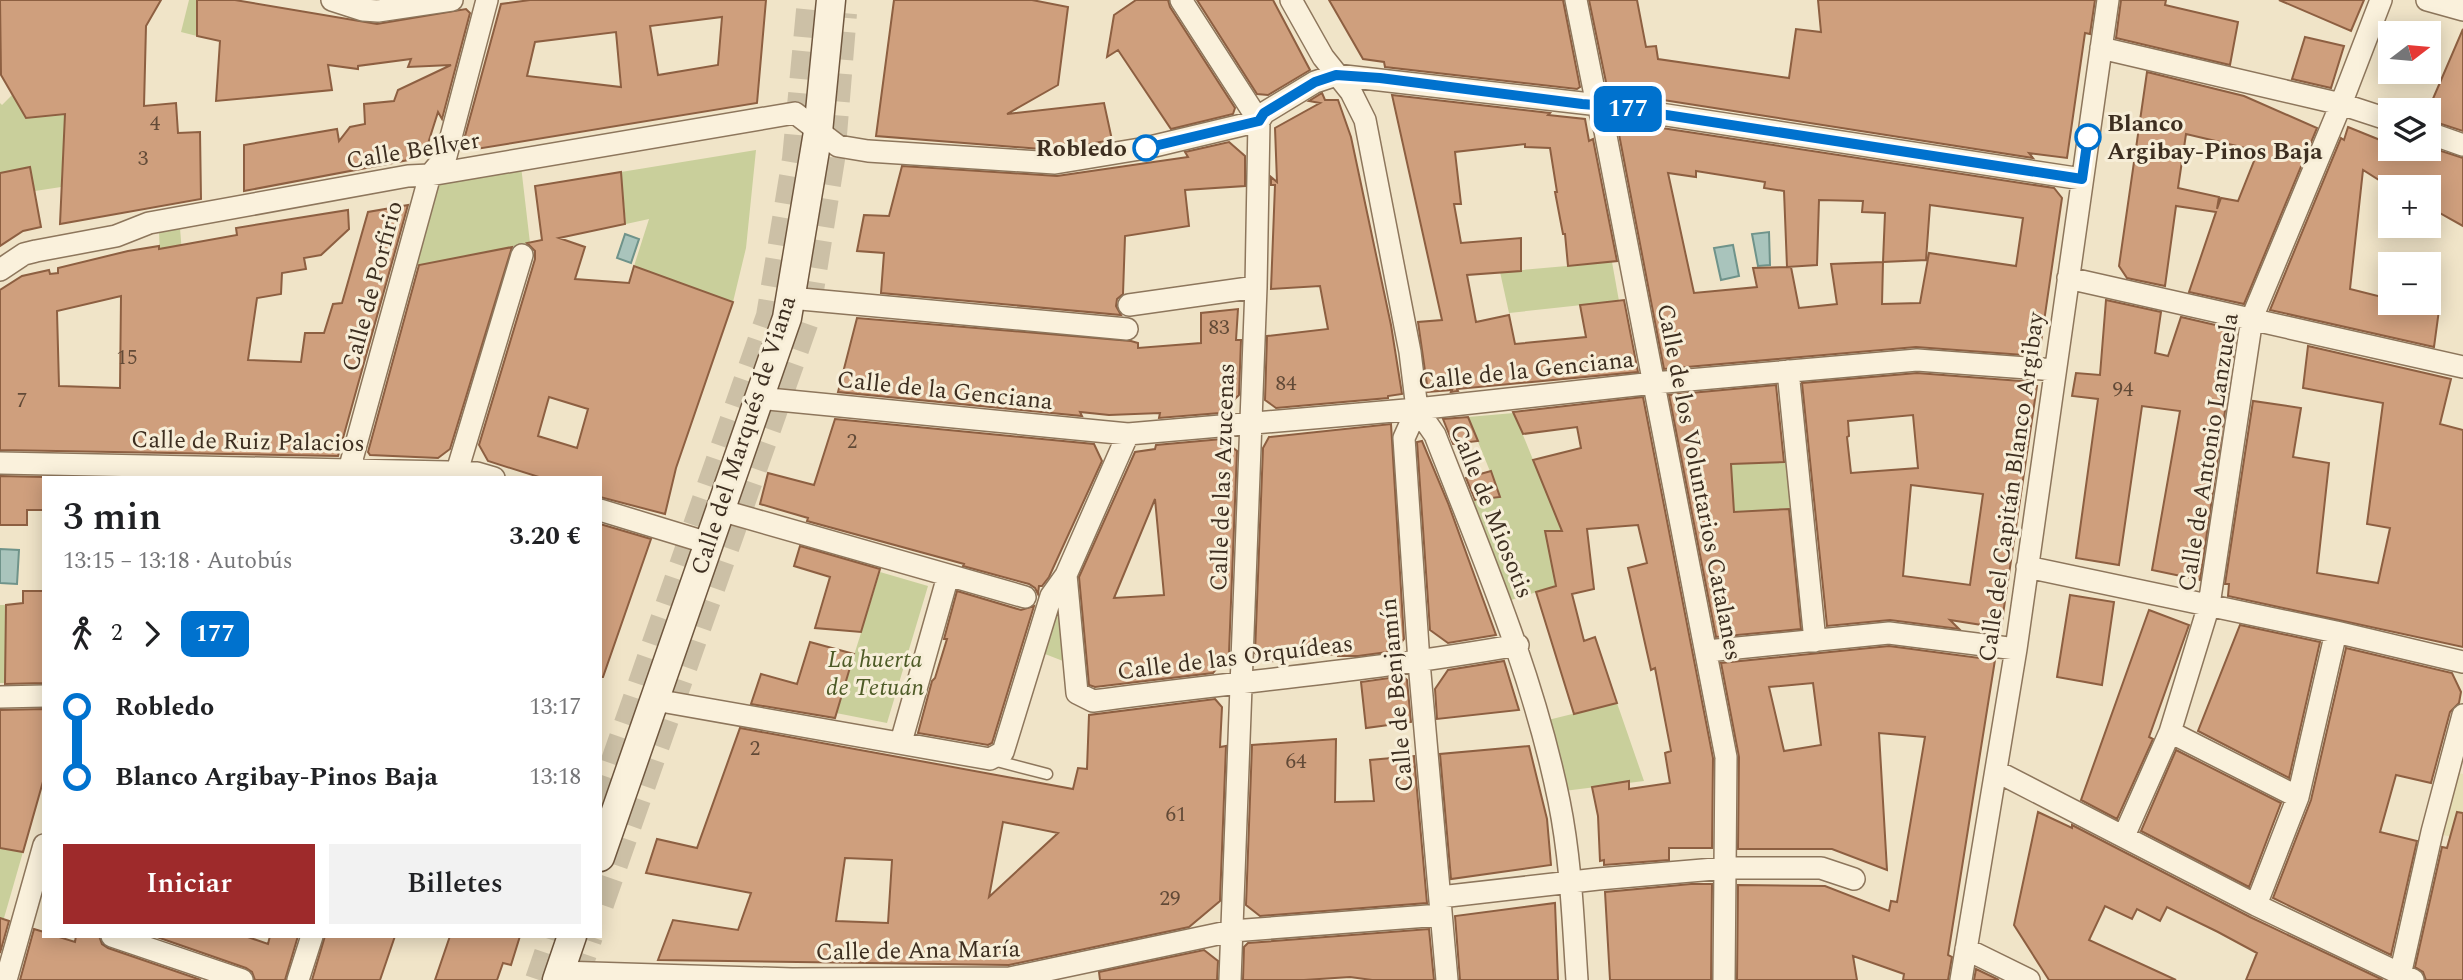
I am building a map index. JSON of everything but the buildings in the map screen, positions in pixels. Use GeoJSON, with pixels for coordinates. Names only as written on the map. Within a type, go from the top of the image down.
{"type":"FeatureCollection","features":[{"type":"Feature","properties":{"kind":"street"},"geometry":{"type":"LineString","coordinates":[[332,0],[363,10],[377,11],[452,0]]}},
{"type":"Feature","properties":{"kind":"street","name":"Calle de Porfirio"},"geometry":{"type":"LineString","coordinates":[[349,470],[430,175],[446,156],[487,0]]}},
{"type":"Feature","properties":{"kind":"street","name":"Calle del Marqués de Viana"},"geometry":{"type":"LineString","coordinates":[[602,851],[787,318],[818,132],[831,0]]}},
{"type":"Feature","properties":{"kind":"street"},"geometry":{"type":"LineString","coordinates":[[1181,0],[1259,121],[1264,113],[1315,82],[1336,75],[1380,78],[1598,105],[2082,179]]}},
{"type":"Feature","properties":{"kind":"street","name":"Calle de Miosotis"},"geometry":{"type":"LineString","coordinates":[[1291,0],[1323,57],[1351,92],[1365,120],[1410,352],[1417,409],[1435,435],[1518,645],[1559,802],[1570,882],[1577,980]]}},
{"type":"Feature","properties":{"kind":"street","name":"Calle de los Voluntarios Catalanes"},"geometry":{"type":"LineString","coordinates":[[1576,0],[1605,131],[1726,757],[1724,980]]}},
{"type":"Feature","properties":{"kind":"street","name":"Calle del Capitán Blanco Argibay"},"geometry":{"type":"LineString","coordinates":[[1961,980],[2016,649],[2108,0]]}},
{"type":"Feature","properties":{"kind":"street","name":"Calle de Antonio Lanzuela"},"geometry":{"type":"LineString","coordinates":[[2124,836],[2170,732],[2210,605],[2252,318],[2381,0]]}},
{"type":"Feature","properties":{"kind":"street"},"geometry":{"type":"LineString","coordinates":[[2427,0],[2459,5]]}},
{"type":"Feature","properties":{"kind":"street"},"geometry":{"type":"LineString","coordinates":[[2101,48],[2341,104],[2378,116]]}},
{"type":"Feature","properties":{"kind":"street","name":"Calle Bellver"},"geometry":{"type":"LineString","coordinates":[[7,265],[36,251],[116,236],[149,223],[408,176],[430,175],[795,113],[838,146],[868,151],[1055,163],[1106,156],[1259,121]]}},
{"type":"Feature","properties":{"kind":"street","name":"Calle de las Azucenas"},"geometry":{"type":"LineString","coordinates":[[1230,980],[1256,287],[1259,121]]}},
{"type":"Feature","properties":{"kind":"street"},"geometry":{"type":"LineString","coordinates":[[2441,137],[2463,145]]}},
{"type":"Feature","properties":{"kind":"street"},"geometry":{"type":"LineString","coordinates":[[456,475],[522,255]]}},
{"type":"Feature","properties":{"kind":"street"},"geometry":{"type":"LineString","coordinates":[[2067,278],[2463,367]]}},
{"type":"Feature","properties":{"kind":"street"},"geometry":{"type":"LineString","coordinates":[[1129,306],[1256,287]]}},
{"type":"Feature","properties":{"kind":"street"},"geometry":{"type":"LineString","coordinates":[[790,298],[1127,329]]}},
{"type":"Feature","properties":{"kind":"street","name":"Calle de la Genciana"},"geometry":{"type":"LineString","coordinates":[[758,398],[1128,434],[1917,360],[2055,370]]}},
{"type":"Feature","properties":{"kind":"street"},"geometry":{"type":"LineString","coordinates":[[1788,371],[1815,641]]}},
{"type":"Feature","properties":{"kind":"street","name":"Calle de Benjamín"},"geometry":{"type":"LineString","coordinates":[[1417,409],[1404,438],[1419,662],[1447,980]]}},
{"type":"Feature","properties":{"kind":"street"},"geometry":{"type":"LineString","coordinates":[[655,700],[990,759],[1003,752],[1051,596],[1066,575],[1128,434]]}},
{"type":"Feature","properties":{"kind":"street","name":"Calle de Ruiz Palacios"},"geometry":{"type":"LineString","coordinates":[[0,463],[126,471],[349,470],[456,475],[477,473],[487,476]]}},
{"type":"Feature","properties":{"kind":"street"},"geometry":{"type":"LineString","coordinates":[[720,510],[1025,597]]}},
{"type":"Feature","properties":{"kind":"street"},"geometry":{"type":"LineString","coordinates":[[602,511],[708,543]]}},
{"type":"Feature","properties":{"kind":"street"},"geometry":{"type":"LineString","coordinates":[[2027,566],[2463,662]]}},
{"type":"Feature","properties":{"kind":"street","name":"Calle de las Orquídeas"},"geometry":{"type":"LineString","coordinates":[[1066,575],[1077,693],[1093,701],[1241,681],[1419,662],[1518,645]]}},
{"type":"Feature","properties":{"kind":"street"},"geometry":{"type":"LineString","coordinates":[[901,742],[948,576]]}},
{"type":"Feature","properties":{"kind":"street"},"geometry":{"type":"LineString","coordinates":[[2256,905],[2298,797],[2336,632]]}},
{"type":"Feature","properties":{"kind":"street"},"geometry":{"type":"LineString","coordinates":[[1706,651],[1889,634],[2016,649]]}},
{"type":"Feature","properties":{"kind":"street"},"geometry":{"type":"LineString","coordinates":[[0,697],[42,696]]}},
{"type":"Feature","properties":{"kind":"street"},"geometry":{"type":"LineString","coordinates":[[1996,771],[2404,978],[2432,832],[2463,715]]}},
{"type":"Feature","properties":{"kind":"street"},"geometry":{"type":"LineString","coordinates":[[2170,732],[2298,797]]}},
{"type":"Feature","properties":{"kind":"street"},"geometry":{"type":"LineString","coordinates":[[6,980],[35,911],[42,860]]}},
{"type":"Feature","properties":{"kind":"street"},"geometry":{"type":"LineString","coordinates":[[1570,882],[1727,868],[1821,868],[1854,879]]}},
{"type":"Feature","properties":{"kind":"street","name":"Calle de Ana María"},"geometry":{"type":"LineString","coordinates":[[558,976],[1010,978],[1232,931],[1441,906],[1570,882]]}},
{"type":"Feature","properties":{"kind":"street"},"geometry":{"type":"LineString","coordinates":[[118,938],[242,980]]}},
{"type":"Feature","properties":{"kind":"street"},"geometry":{"type":"LineString","coordinates":[[299,980],[311,938]]}},
{"type":"Feature","properties":{"kind":"street"},"geometry":{"type":"LineString","coordinates":[[558,976],[571,938]]}},
{"type":"Feature","properties":{"kind":"street"},"geometry":{"type":"LineString","coordinates":[[1966,949],[2029,980]]}},
{"type":"Feature","properties":{"kind":"lane"},"geometry":{"type":"LineString","coordinates":[[990,759],[1047,774]]}},
{"type":"Feature","properties":{"kind":"shaded area"},"geometry":{"type":"Polygon","coordinates":[[[2448,770],[2463,774],[2463,840],[2432,832],[2448,770]]]}},
{"type":"Feature","properties":{"kind":"green space"},"geometry":{"type":"Polygon","coordinates":[[[189,0],[197,0],[197,36],[181,32],[189,0]]]}},
{"type":"Feature","properties":{"kind":"green space"},"geometry":{"type":"Polygon","coordinates":[[[13,94],[26,118],[65,114],[61,187],[35,191],[30,167],[0,173],[0,103],[2,105],[13,94]]]}},
{"type":"Feature","properties":{"kind":"green space"},"geometry":{"type":"Polygon","coordinates":[[[756,150],[746,248],[733,302],[634,266],[649,219],[626,224],[621,172],[756,150]]]}},
{"type":"Feature","properties":{"kind":"green space"},"geometry":{"type":"Polygon","coordinates":[[[521,166],[530,243],[417,266],[437,187],[445,180],[521,166]]]}},
{"type":"Feature","properties":{"kind":"green space"},"geometry":{"type":"Polygon","coordinates":[[[180,228],[187,315],[162,309],[159,231],[180,228]]]}},
{"type":"Feature","properties":{"kind":"green space"},"geometry":{"type":"Polygon","coordinates":[[[1612,262],[1619,301],[1509,313],[1500,272],[1612,262]]]}},
{"type":"Feature","properties":{"kind":"green space"},"geometry":{"type":"Polygon","coordinates":[[[1514,413],[1562,531],[1546,532],[1556,586],[1511,600],[1470,500],[1500,496],[1468,417],[1514,413]]]}},
{"type":"Feature","properties":{"kind":"green space"},"geometry":{"type":"Polygon","coordinates":[[[1786,461],[1791,508],[1734,512],[1730,464],[1786,461]]]}},
{"type":"Feature","properties":{"kind":"green space","name":"La huerta de Tetuán"},"geometry":{"type":"Polygon","coordinates":[[[880,572],[928,586],[887,723],[836,713],[880,572]]]}},
{"type":"Feature","properties":{"kind":"green space"},"geometry":{"type":"Polygon","coordinates":[[[1060,603],[1063,661],[1045,654],[1060,603]]]}},
{"type":"Feature","properties":{"kind":"green space"},"geometry":{"type":"Polygon","coordinates":[[[0,605],[6,605],[5,683],[0,683],[0,605]]]}},
{"type":"Feature","properties":{"kind":"green space"},"geometry":{"type":"Polygon","coordinates":[[[1617,703],[1644,781],[1564,791],[1548,720],[1617,703]]]}},
{"type":"Feature","properties":{"kind":"green space"},"geometry":{"type":"Polygon","coordinates":[[[0,848],[23,852],[4,918],[0,918],[0,848]]]}},
{"type":"Feature","properties":{"kind":"water"},"geometry":{"type":"Polygon","coordinates":[[[1769,232],[1770,265],[1758,266],[1752,234],[1769,232]]]}},
{"type":"Feature","properties":{"kind":"water"},"geometry":{"type":"Polygon","coordinates":[[[625,234],[639,239],[631,263],[617,258],[625,234]]]}},
{"type":"Feature","properties":{"kind":"water"},"geometry":{"type":"Polygon","coordinates":[[[1733,245],[1739,276],[1721,280],[1714,248],[1733,245]]]}},
{"type":"Feature","properties":{"kind":"water"},"geometry":{"type":"Polygon","coordinates":[[[0,549],[19,550],[17,584],[0,583],[0,549]]]}},
{"type":"Feature","properties":{"kind":"tunnel"},"geometry":{"type":"LineString","coordinates":[[602,798],[770,316],[796,159],[811,0]]}},
{"type":"Feature","properties":{"kind":"tunnel"},"geometry":{"type":"LineString","coordinates":[[602,898],[805,321],[831,159],[843,13]]}},
{"type":"Feature","properties":{"kind":"tunnel"},"geometry":{"type":"LineString","coordinates":[[539,980],[553,938]]}},
{"type":"Feature","properties":{"kind":"tunnel"},"geometry":{"type":"LineString","coordinates":[[574,980],[588,938]]}},
{"type":"Feature","properties":{"kind":"bus line","name":"177"},"geometry":{"type":"LineString","coordinates":[[1146,148],[1259,121],[1264,113],[1315,82],[1336,75],[1366,76],[1608,106],[2082,179],[2088,137]]}},
{"type":"Feature","properties":{"kind":"place","name":"Blanco Argibay-Pinos Baja"},"geometry":{"type":"Point","coordinates":[2088,137]}},
{"type":"Feature","properties":{"kind":"place","name":"Robledo"},"geometry":{"type":"Point","coordinates":[1146,148]}}]}
